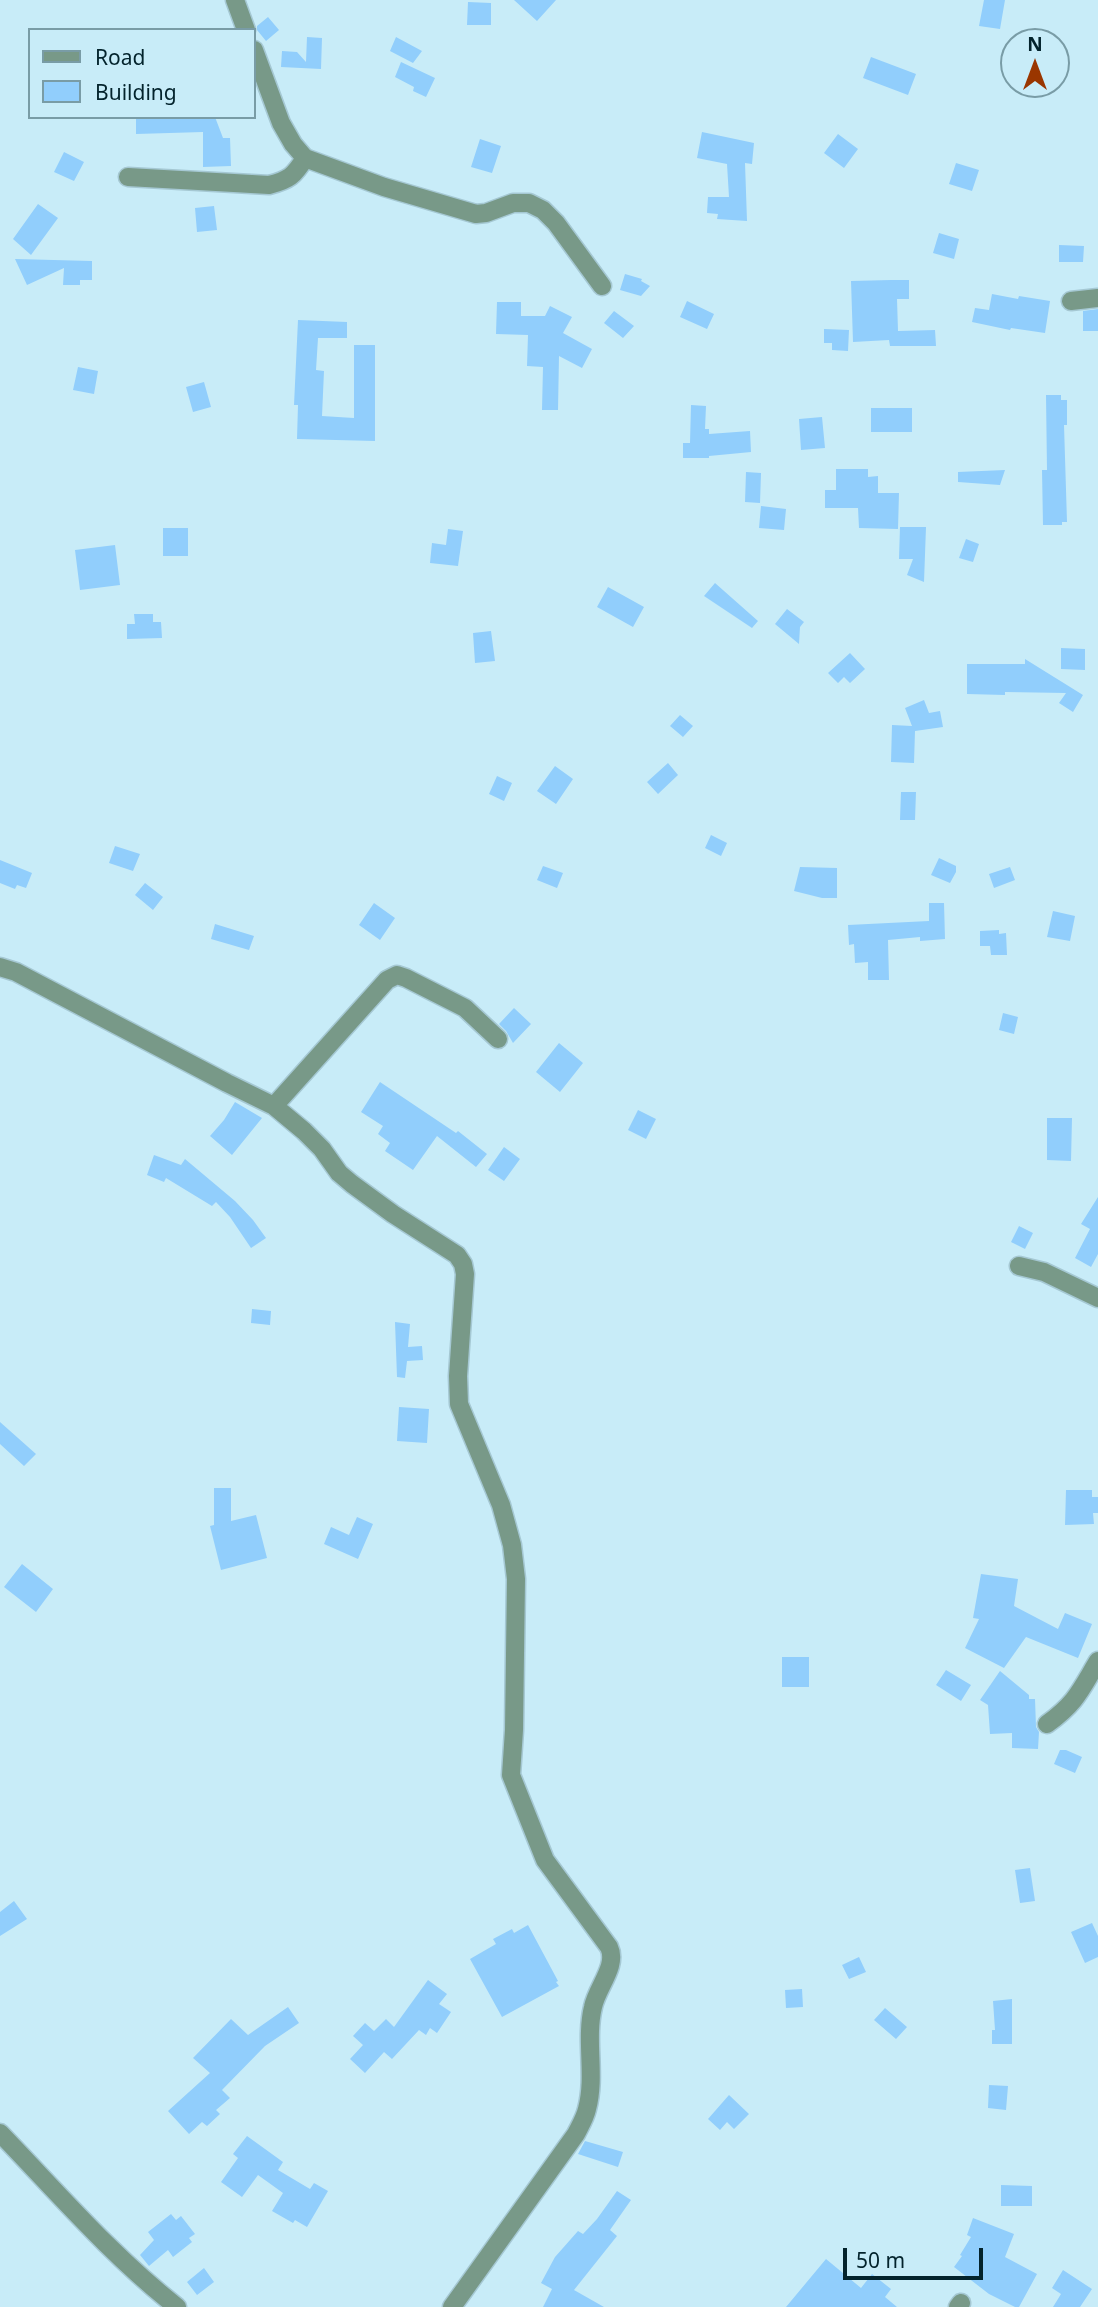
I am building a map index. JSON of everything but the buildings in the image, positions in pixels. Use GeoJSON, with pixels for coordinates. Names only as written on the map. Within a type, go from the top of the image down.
{"type":"FeatureCollection","features":[{"type":"Feature","properties":{"kind":"street"},"geometry":{"type":"LineString","coordinates":[[235,0],[245,28]]}},
{"type":"Feature","properties":{"kind":"street"},"geometry":{"type":"LineString","coordinates":[[256,55],[281,123],[305,158],[384,187],[476,214],[513,203],[528,203],[542,210],[556,223],[602,286]]}},
{"type":"Feature","properties":{"kind":"street"},"geometry":{"type":"LineString","coordinates":[[128,177],[269,185],[287,181],[305,158]]}},
{"type":"Feature","properties":{"kind":"street"},"geometry":{"type":"LineString","coordinates":[[1071,301],[1098,298]]}},
{"type":"Feature","properties":{"kind":"street"},"geometry":{"type":"LineString","coordinates":[[0,967],[16,972],[274,1106],[304,1130],[352,1184],[425,1236],[457,1255],[463,1264],[465,1274],[458,1376],[459,1404],[501,1505],[512,1545],[516,1579],[511,1775],[545,1860],[612,1954],[612,1962],[592,2009],[587,2109],[576,2134],[452,2307]]}},
{"type":"Feature","properties":{"kind":"street"},"geometry":{"type":"LineString","coordinates":[[274,1106],[387,980],[397,975],[465,1008],[498,1039]]}},
{"type":"Feature","properties":{"kind":"street"},"geometry":{"type":"LineString","coordinates":[[1018,1266],[1044,1272],[1098,1298]]}},
{"type":"Feature","properties":{"kind":"street"},"geometry":{"type":"LineString","coordinates":[[1047,1724],[1074,1701],[1098,1661]]}},
{"type":"Feature","properties":{"kind":"street"},"geometry":{"type":"LineString","coordinates":[[0,2133],[149,2286],[177,2307]]}}]}
